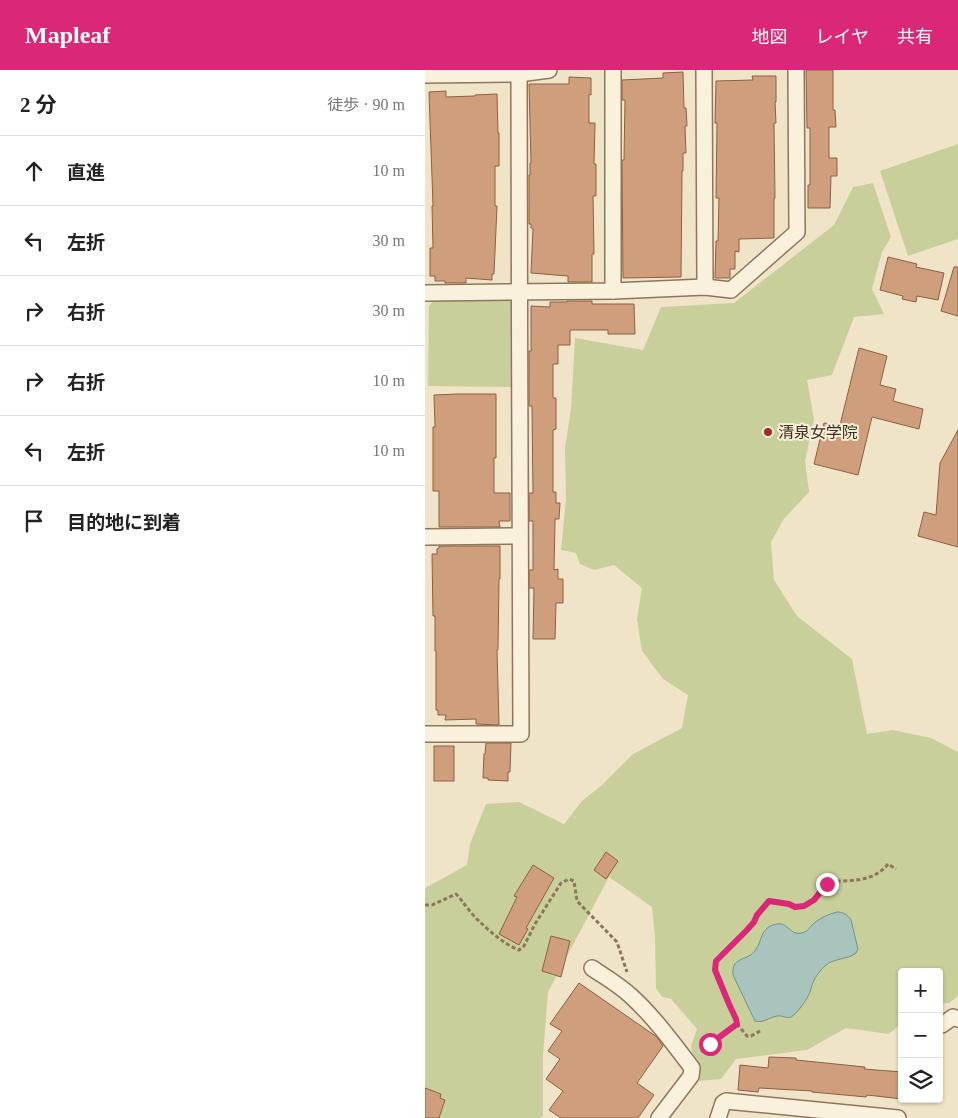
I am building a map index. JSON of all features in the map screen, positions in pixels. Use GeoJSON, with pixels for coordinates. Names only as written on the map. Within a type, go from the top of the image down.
{"type":"FeatureCollection","features":[{"type":"Feature","properties":{"kind":"street"},"geometry":{"type":"LineString","coordinates":[[425,75],[519,74],[549,70]]}},
{"type":"Feature","properties":{"kind":"street"},"geometry":{"type":"LineString","coordinates":[[613,70],[613,291]]}},
{"type":"Feature","properties":{"kind":"street"},"geometry":{"type":"LineString","coordinates":[[704,70],[705,287]]}},
{"type":"Feature","properties":{"kind":"street"},"geometry":{"type":"LineString","coordinates":[[425,293],[613,291],[705,287],[731,290],[797,232],[796,70]]}},
{"type":"Feature","properties":{"kind":"street"},"geometry":{"type":"LineString","coordinates":[[425,734],[521,734],[519,74]]}},
{"type":"Feature","properties":{"kind":"street"},"geometry":{"type":"LineString","coordinates":[[425,537],[519,536]]}},
{"type":"Feature","properties":{"kind":"street"},"geometry":{"type":"LineString","coordinates":[[592,968],[629,994],[653,1018],[692,1068],[691,1076],[659,1118]]}},
{"type":"Feature","properties":{"kind":"street"},"geometry":{"type":"LineString","coordinates":[[943,1024],[953,1017],[958,1019]]}},
{"type":"Feature","properties":{"kind":"street"},"geometry":{"type":"LineString","coordinates":[[718,1118],[723,1103],[726,1101],[898,1118]]}},
{"type":"Feature","properties":{"kind":"path"},"geometry":{"type":"LineString","coordinates":[[760,1031],[747,1036],[737,1024],[715,970],[716,961],[754,922],[757,915],[769,901],[789,904],[795,907],[804,906],[814,900],[830,881],[868,878],[878,875],[888,864],[896,869]]}},
{"type":"Feature","properties":{"kind":"path"},"geometry":{"type":"LineString","coordinates":[[425,905],[432,905],[456,894],[469,911],[503,942],[519,950],[524,946],[535,924],[561,883],[569,879],[575,882],[577,901],[617,942],[629,981],[629,994]]}},
{"type":"Feature","properties":{"kind":"path"},"geometry":{"type":"LineString","coordinates":[[692,1068],[700,1063],[702,1059],[701,1052],[737,1024]]}},
{"type":"Feature","properties":{"kind":"green space"},"geometry":{"type":"Polygon","coordinates":[[[958,144],[958,239],[908,256],[880,171],[958,144]]]}},
{"type":"Feature","properties":{"kind":"green space"},"geometry":{"type":"Polygon","coordinates":[[[873,183],[891,237],[882,252],[872,289],[884,314],[854,317],[832,375],[807,380],[814,419],[805,461],[809,492],[783,520],[771,542],[774,580],[797,616],[852,659],[867,734],[893,730],[931,738],[958,752],[958,996],[949,1003],[943,1004],[943,968],[898,968],[898,1026],[889,1034],[846,1028],[807,1050],[736,1059],[721,1079],[697,1081],[691,1046],[697,1029],[671,999],[662,997],[656,988],[652,907],[609,877],[548,992],[543,1055],[543,1116],[540,1118],[425,1118],[425,888],[467,865],[470,844],[486,804],[519,802],[564,824],[582,801],[602,785],[633,754],[682,728],[688,695],[663,679],[642,651],[637,619],[642,588],[614,565],[594,570],[580,564],[576,553],[561,550],[566,500],[565,448],[571,409],[575,338],[643,350],[661,307],[734,303],[834,225],[853,187],[873,183]]]}},
{"type":"Feature","properties":{"kind":"green space"},"geometry":{"type":"Polygon","coordinates":[[[434,300],[509,300],[513,305],[513,387],[428,386],[429,306],[434,300]]]}},
{"type":"Feature","properties":{"kind":"water"},"geometry":{"type":"Polygon","coordinates":[[[837,912],[845,914],[851,920],[858,949],[856,953],[828,963],[814,980],[805,1002],[791,1017],[777,1016],[764,1021],[755,1021],[733,975],[734,965],[754,952],[767,928],[781,924],[793,932],[800,933],[806,931],[822,918],[837,912]]]}},
{"type":"Feature","properties":{"kind":"building"},"geometry":{"type":"Polygon","coordinates":[[[806,70],[833,70],[833,110],[835,110],[836,127],[829,127],[829,158],[837,158],[837,176],[831,176],[830,208],[808,208],[810,128],[807,128],[806,70]]]}},
{"type":"Feature","properties":{"kind":"building"},"geometry":{"type":"Polygon","coordinates":[[[683,72],[684,108],[686,108],[687,126],[685,126],[686,153],[683,153],[682,171],[681,277],[623,278],[622,160],[624,160],[625,100],[622,100],[622,80],[663,78],[663,73],[683,72]]]}},
{"type":"Feature","properties":{"kind":"building"},"geometry":{"type":"Polygon","coordinates":[[[752,76],[776,76],[774,238],[739,239],[739,252],[735,251],[735,269],[730,269],[730,278],[715,278],[719,198],[716,198],[716,81],[753,80],[752,76]]]}},
{"type":"Feature","properties":{"kind":"building"},"geometry":{"type":"Polygon","coordinates":[[[569,77],[591,78],[589,123],[595,123],[594,164],[596,164],[596,196],[593,196],[594,254],[592,254],[592,282],[568,282],[568,276],[531,273],[533,229],[531,224],[529,224],[529,175],[531,163],[529,84],[569,84],[569,77]]]}},
{"type":"Feature","properties":{"kind":"building"},"geometry":{"type":"Polygon","coordinates":[[[446,91],[446,97],[497,94],[499,166],[495,166],[495,206],[497,206],[494,274],[492,274],[492,280],[466,278],[466,283],[445,283],[445,281],[435,281],[435,276],[430,276],[430,248],[433,248],[433,206],[429,92],[446,91]]]}},
{"type":"Feature","properties":{"kind":"building"},"geometry":{"type":"Polygon","coordinates":[[[888,257],[917,264],[916,267],[944,273],[938,300],[917,296],[916,302],[902,299],[903,296],[880,290],[888,257]]]}},
{"type":"Feature","properties":{"kind":"building"},"geometry":{"type":"Polygon","coordinates":[[[954,267],[958,267],[958,316],[941,311],[954,267]]]}},
{"type":"Feature","properties":{"kind":"building"},"geometry":{"type":"Polygon","coordinates":[[[592,301],[592,304],[634,304],[635,334],[608,334],[608,330],[570,330],[570,345],[558,345],[558,364],[553,364],[553,398],[556,398],[556,429],[553,430],[553,492],[556,492],[556,503],[560,503],[559,519],[555,519],[554,570],[558,569],[558,579],[563,579],[563,603],[556,603],[555,639],[533,639],[534,588],[529,588],[529,570],[533,570],[533,521],[529,521],[529,493],[533,493],[532,406],[529,406],[531,306],[550,307],[550,302],[592,301]]]}},
{"type":"Feature","properties":{"kind":"building"},"geometry":{"type":"Polygon","coordinates":[[[859,348],[887,356],[880,385],[896,389],[893,401],[923,409],[919,429],[872,417],[858,475],[814,464],[824,423],[840,425],[859,348]]]}},
{"type":"Feature","properties":{"kind":"building"},"geometry":{"type":"Polygon","coordinates":[[[496,394],[494,493],[510,493],[510,521],[499,521],[500,527],[439,527],[439,491],[433,491],[434,395],[496,394]]]}},
{"type":"Feature","properties":{"kind":"building"},"geometry":{"type":"Polygon","coordinates":[[[958,430],[958,547],[918,536],[924,512],[936,515],[940,463],[958,430]]]}},
{"type":"Feature","properties":{"kind":"building"},"geometry":{"type":"Polygon","coordinates":[[[439,546],[500,546],[497,650],[499,725],[476,724],[476,719],[445,720],[446,715],[438,715],[438,710],[436,710],[436,651],[435,616],[433,616],[432,554],[437,554],[439,546]]]}},
{"type":"Feature","properties":{"kind":"building"},"geometry":{"type":"Polygon","coordinates":[[[486,743],[511,743],[508,781],[483,778],[486,743]]]}},
{"type":"Feature","properties":{"kind":"building"},"geometry":{"type":"Polygon","coordinates":[[[434,746],[454,746],[454,781],[434,781],[434,746]]]}},
{"type":"Feature","properties":{"kind":"building"},"geometry":{"type":"Polygon","coordinates":[[[606,852],[618,861],[606,879],[594,870],[606,852]]]}},
{"type":"Feature","properties":{"kind":"building"},"geometry":{"type":"Polygon","coordinates":[[[533,865],[554,878],[526,928],[528,929],[519,945],[499,934],[517,897],[514,896],[533,865]]]}},
{"type":"Feature","properties":{"kind":"building"},"geometry":{"type":"Polygon","coordinates":[[[551,936],[570,941],[561,977],[542,971],[551,936]]]}},
{"type":"Feature","properties":{"kind":"building"},"geometry":{"type":"Polygon","coordinates":[[[579,983],[657,1037],[663,1046],[637,1083],[654,1095],[638,1118],[561,1118],[549,1110],[563,1091],[546,1079],[560,1059],[548,1051],[562,1031],[550,1024],[579,983]]]}},
{"type":"Feature","properties":{"kind":"building"},"geometry":{"type":"Polygon","coordinates":[[[769,1057],[796,1058],[796,1060],[898,1072],[898,1099],[759,1088],[758,1092],[738,1090],[740,1065],[768,1068],[769,1057]]]}},
{"type":"Feature","properties":{"kind":"building"},"geometry":{"type":"Polygon","coordinates":[[[425,1088],[441,1094],[440,1098],[445,1100],[439,1118],[425,1118],[425,1088]]]}},
{"type":"Feature","properties":{"kind":"place","name":"清泉女学院"},"geometry":{"type":"Point","coordinates":[768,432]}},
{"type":"Feature","properties":{"kind":"route"},"geometry":{"type":"LineString","coordinates":[[710,1044],[737,1024],[715,970],[716,961],[754,922],[757,915],[769,901],[789,904],[795,907],[804,906],[814,900],[827,884]]}}]}
